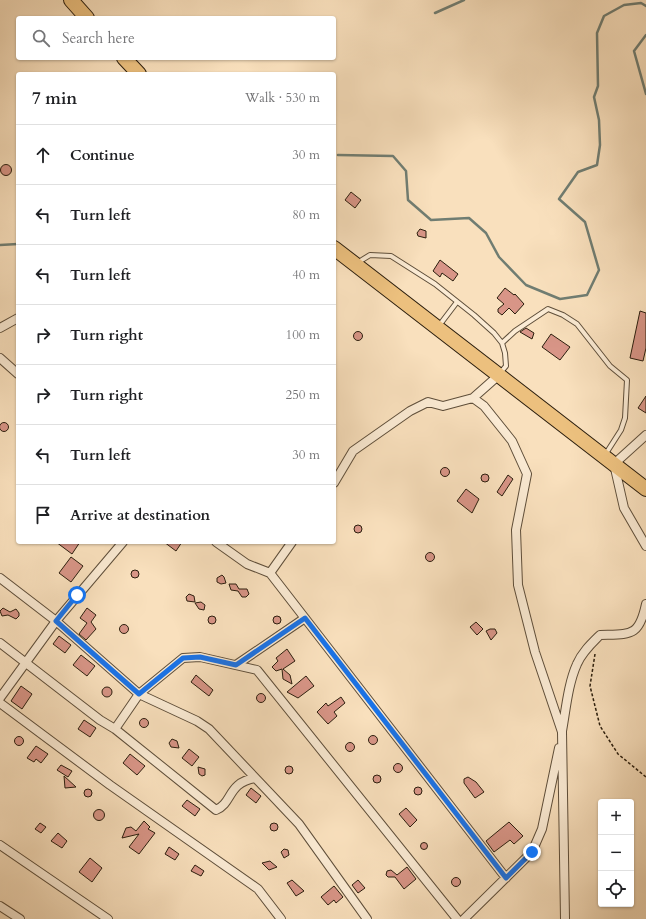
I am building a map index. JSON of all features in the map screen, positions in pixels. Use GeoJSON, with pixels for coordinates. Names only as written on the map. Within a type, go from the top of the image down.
{"type":"FeatureCollection","features":[{"type":"Feature","properties":{"kind":"highway"},"geometry":{"type":"LineString","coordinates":[[71,0],[85,16]]}},
{"type":"Feature","properties":{"kind":"highway"},"geometry":{"type":"LineString","coordinates":[[126,60],[137,72]]}},
{"type":"Feature","properties":{"kind":"highway"},"geometry":{"type":"LineString","coordinates":[[336,250],[646,489]]}},
{"type":"Feature","properties":{"kind":"street"},"geometry":{"type":"LineString","coordinates":[[0,328],[16,319]]}},
{"type":"Feature","properties":{"kind":"street"},"geometry":{"type":"LineString","coordinates":[[0,358],[16,372]]}},
{"type":"Feature","properties":{"kind":"street"},"geometry":{"type":"LineString","coordinates":[[336,479],[352,451],[410,411],[428,402],[443,406],[473,398],[499,375]]}},
{"type":"Feature","properties":{"kind":"street"},"geometry":{"type":"LineString","coordinates":[[473,398],[484,406],[512,441],[527,474],[516,530],[518,584],[535,652],[562,732],[565,919]]}},
{"type":"Feature","properties":{"kind":"street"},"geometry":{"type":"LineString","coordinates":[[646,435],[609,460],[624,508],[646,546]]}},
{"type":"Feature","properties":{"kind":"street"},"geometry":{"type":"LineString","coordinates":[[0,698],[56,621],[121,544]]}},
{"type":"Feature","properties":{"kind":"street"},"geometry":{"type":"LineString","coordinates":[[219,544],[247,564],[270,573],[509,875]]}},
{"type":"Feature","properties":{"kind":"street"},"geometry":{"type":"LineString","coordinates":[[270,573],[291,544]]}},
{"type":"Feature","properties":{"kind":"street"},"geometry":{"type":"LineString","coordinates":[[0,578],[56,621],[139,694],[197,721],[210,729],[299,824],[367,919]]}},
{"type":"Feature","properties":{"kind":"street"},"geometry":{"type":"LineString","coordinates":[[464,919],[532,852],[542,829],[577,663],[600,634],[628,634],[638,629],[643,618],[646,604]]}},
{"type":"Feature","properties":{"kind":"street"},"geometry":{"type":"LineString","coordinates":[[236,665],[305,618]]}},
{"type":"Feature","properties":{"kind":"street"},"geometry":{"type":"LineString","coordinates":[[0,643],[100,720],[115,729],[216,810],[227,800],[235,786],[255,778]]}},
{"type":"Feature","properties":{"kind":"street"},"geometry":{"type":"LineString","coordinates":[[115,729],[139,694],[183,658],[200,657],[257,670],[457,919]]}},
{"type":"Feature","properties":{"kind":"street"},"geometry":{"type":"LineString","coordinates":[[0,702],[110,785],[258,889],[282,919]]}},
{"type":"Feature","properties":{"kind":"street"},"geometry":{"type":"LineString","coordinates":[[0,845],[108,919]]}},
{"type":"Feature","properties":{"kind":"street"},"geometry":{"type":"LineString","coordinates":[[0,906],[20,919]]}},
{"type":"Feature","properties":{"kind":"lane"},"geometry":{"type":"LineString","coordinates":[[355,265],[370,255],[391,256],[435,284],[484,324],[502,343],[505,353],[506,366],[499,375]]}},
{"type":"Feature","properties":{"kind":"lane"},"geometry":{"type":"LineString","coordinates":[[438,328],[457,302]]}},
{"type":"Feature","properties":{"kind":"lane"},"geometry":{"type":"LineString","coordinates":[[502,343],[515,331],[548,309],[564,315],[577,324],[610,366],[627,380],[625,418],[609,460]]}},
{"type":"Feature","properties":{"kind":"path"},"geometry":{"type":"LineString","coordinates":[[600,634],[595,651],[590,686],[600,726],[618,754],[646,777]]}},
{"type":"Feature","properties":{"kind":"building"},"geometry":{"type":"Polygon","coordinates":[[[4,165],[8,165],[10,166],[10,174],[4,175],[1,172],[1,168],[4,165]]]}},
{"type":"Feature","properties":{"kind":"building"},"geometry":{"type":"Polygon","coordinates":[[[351,192],[361,200],[355,208],[345,200],[351,192]]]}},
{"type":"Feature","properties":{"kind":"building"},"geometry":{"type":"Polygon","coordinates":[[[420,229],[426,231],[426,238],[418,236],[417,233],[420,229]]]}},
{"type":"Feature","properties":{"kind":"building"},"geometry":{"type":"Polygon","coordinates":[[[440,260],[458,274],[453,281],[442,273],[440,277],[433,271],[440,260]]]}},
{"type":"Feature","properties":{"kind":"building"},"geometry":{"type":"Polygon","coordinates":[[[505,288],[514,295],[515,294],[524,304],[515,314],[509,308],[502,315],[498,312],[498,309],[504,304],[497,298],[505,288]]]}},
{"type":"Feature","properties":{"kind":"building"},"geometry":{"type":"Polygon","coordinates":[[[640,311],[646,313],[646,348],[643,361],[630,358],[640,311]]]}},
{"type":"Feature","properties":{"kind":"building"},"geometry":{"type":"Polygon","coordinates":[[[526,328],[534,333],[532,339],[520,332],[526,328]]]}},
{"type":"Feature","properties":{"kind":"building"},"geometry":{"type":"Polygon","coordinates":[[[356,332],[360,332],[362,336],[360,340],[356,340],[354,338],[354,334],[356,332]]]}},
{"type":"Feature","properties":{"kind":"building"},"geometry":{"type":"Polygon","coordinates":[[[551,334],[570,347],[560,360],[542,347],[551,334]]]}},
{"type":"Feature","properties":{"kind":"building"},"geometry":{"type":"Polygon","coordinates":[[[646,396],[646,413],[638,408],[646,396]]]}},
{"type":"Feature","properties":{"kind":"building"},"geometry":{"type":"Polygon","coordinates":[[[2,423],[6,423],[8,427],[6,431],[2,431],[0,429],[0,425],[2,423]]]}},
{"type":"Feature","properties":{"kind":"building"},"geometry":{"type":"Polygon","coordinates":[[[443,468],[447,468],[449,472],[447,476],[443,476],[441,474],[441,470],[443,468]]]}},
{"type":"Feature","properties":{"kind":"building"},"geometry":{"type":"Polygon","coordinates":[[[483,474],[487,474],[489,478],[487,482],[483,482],[481,480],[481,476],[483,474]]]}},
{"type":"Feature","properties":{"kind":"building"},"geometry":{"type":"Polygon","coordinates":[[[508,475],[513,479],[502,496],[497,492],[508,475]]]}},
{"type":"Feature","properties":{"kind":"building"},"geometry":{"type":"Polygon","coordinates":[[[466,489],[479,499],[472,513],[457,501],[466,489]]]}},
{"type":"Feature","properties":{"kind":"building"},"geometry":{"type":"Polygon","coordinates":[[[356,525],[360,525],[362,529],[360,533],[356,533],[354,531],[354,527],[356,525]]]}},
{"type":"Feature","properties":{"kind":"building"},"geometry":{"type":"Polygon","coordinates":[[[59,544],[79,544],[72,554],[59,544]]]}},
{"type":"Feature","properties":{"kind":"building"},"geometry":{"type":"Polygon","coordinates":[[[167,544],[181,544],[176,551],[167,544]]]}},
{"type":"Feature","properties":{"kind":"building"},"geometry":{"type":"Polygon","coordinates":[[[428,553],[432,553],[434,557],[432,561],[428,561],[426,559],[426,555],[428,553]]]}},
{"type":"Feature","properties":{"kind":"building"},"geometry":{"type":"Polygon","coordinates":[[[71,557],[83,566],[71,582],[59,573],[71,557]]]}},
{"type":"Feature","properties":{"kind":"building"},"geometry":{"type":"Polygon","coordinates":[[[133,570],[137,570],[139,574],[137,578],[133,578],[131,576],[131,572],[133,570]]]}},
{"type":"Feature","properties":{"kind":"building"},"geometry":{"type":"Polygon","coordinates":[[[222,575],[226,583],[221,584],[217,582],[217,578],[222,575]]]}},
{"type":"Feature","properties":{"kind":"building"},"geometry":{"type":"Polygon","coordinates":[[[229,584],[236,584],[239,589],[247,589],[249,594],[246,597],[242,597],[238,591],[231,590],[229,584]]]}},
{"type":"Feature","properties":{"kind":"building"},"geometry":{"type":"Polygon","coordinates":[[[189,594],[194,596],[195,602],[187,601],[186,597],[189,594]]]}},
{"type":"Feature","properties":{"kind":"building"},"geometry":{"type":"Polygon","coordinates":[[[201,602],[205,605],[204,610],[199,609],[195,603],[201,602]]]}},
{"type":"Feature","properties":{"kind":"building"},"geometry":{"type":"Polygon","coordinates":[[[3,608],[10,612],[16,609],[19,616],[16,619],[8,615],[2,616],[0,611],[3,608]]]}},
{"type":"Feature","properties":{"kind":"building"},"geometry":{"type":"Polygon","coordinates":[[[87,608],[96,615],[91,622],[96,629],[86,640],[79,634],[87,623],[80,618],[87,608]]]}},
{"type":"Feature","properties":{"kind":"building"},"geometry":{"type":"Polygon","coordinates":[[[212,616],[215,617],[215,623],[212,624],[209,623],[208,620],[209,617],[212,616]]]}},
{"type":"Feature","properties":{"kind":"building"},"geometry":{"type":"Polygon","coordinates":[[[275,616],[279,616],[281,620],[279,624],[275,624],[273,622],[273,618],[275,616]]]}},
{"type":"Feature","properties":{"kind":"building"},"geometry":{"type":"Polygon","coordinates":[[[476,622],[483,629],[477,635],[470,627],[476,622]]]}},
{"type":"Feature","properties":{"kind":"building"},"geometry":{"type":"Polygon","coordinates":[[[122,625],[126,625],[128,629],[126,633],[122,633],[120,631],[120,627],[122,625]]]}},
{"type":"Feature","properties":{"kind":"building"},"geometry":{"type":"Polygon","coordinates":[[[495,629],[497,633],[491,640],[486,631],[495,629]]]}},
{"type":"Feature","properties":{"kind":"building"},"geometry":{"type":"Polygon","coordinates":[[[59,636],[71,645],[65,653],[53,644],[59,636]]]}},
{"type":"Feature","properties":{"kind":"building"},"geometry":{"type":"Polygon","coordinates":[[[287,649],[295,661],[283,669],[290,675],[292,684],[283,679],[282,669],[276,671],[272,667],[278,661],[276,658],[287,649]]]}},
{"type":"Feature","properties":{"kind":"building"},"geometry":{"type":"Polygon","coordinates":[[[81,655],[95,666],[87,676],[73,665],[81,655]]]}},
{"type":"Feature","properties":{"kind":"building"},"geometry":{"type":"Polygon","coordinates":[[[196,675],[213,690],[209,696],[191,682],[196,675]]]}},
{"type":"Feature","properties":{"kind":"building"},"geometry":{"type":"Polygon","coordinates":[[[306,676],[314,686],[298,698],[287,692],[306,676]]]}},
{"type":"Feature","properties":{"kind":"building"},"geometry":{"type":"Polygon","coordinates":[[[21,686],[32,694],[22,709],[11,701],[21,686]]]}},
{"type":"Feature","properties":{"kind":"building"},"geometry":{"type":"Polygon","coordinates":[[[105,687],[109,687],[111,688],[111,696],[105,697],[102,694],[102,690],[105,687]]]}},
{"type":"Feature","properties":{"kind":"building"},"geometry":{"type":"Polygon","coordinates":[[[259,694],[263,694],[265,698],[263,702],[259,702],[257,700],[257,696],[259,694]]]}},
{"type":"Feature","properties":{"kind":"building"},"geometry":{"type":"Polygon","coordinates":[[[341,697],[345,703],[334,712],[337,716],[328,724],[317,712],[326,703],[328,706],[341,697]]]}},
{"type":"Feature","properties":{"kind":"building"},"geometry":{"type":"Polygon","coordinates":[[[142,719],[146,719],[148,723],[146,727],[142,727],[140,725],[140,721],[142,719]]]}},
{"type":"Feature","properties":{"kind":"building"},"geometry":{"type":"Polygon","coordinates":[[[84,720],[96,728],[90,737],[78,729],[84,720]]]}},
{"type":"Feature","properties":{"kind":"building"},"geometry":{"type":"Polygon","coordinates":[[[19,736],[24,741],[19,746],[14,741],[19,736]]]}},
{"type":"Feature","properties":{"kind":"building"},"geometry":{"type":"Polygon","coordinates":[[[371,736],[375,736],[377,740],[375,744],[371,744],[369,742],[369,738],[371,736]]]}},
{"type":"Feature","properties":{"kind":"building"},"geometry":{"type":"Polygon","coordinates":[[[172,739],[177,741],[179,748],[171,747],[169,743],[172,739]]]}},
{"type":"Feature","properties":{"kind":"building"},"geometry":{"type":"Polygon","coordinates":[[[350,742],[355,747],[350,752],[345,747],[350,742]]]}},
{"type":"Feature","properties":{"kind":"building"},"geometry":{"type":"Polygon","coordinates":[[[36,746],[48,754],[41,763],[36,759],[34,762],[27,758],[36,746]]]}},
{"type":"Feature","properties":{"kind":"building"},"geometry":{"type":"Polygon","coordinates":[[[189,749],[199,757],[192,766],[182,758],[189,749]]]}},
{"type":"Feature","properties":{"kind":"building"},"geometry":{"type":"Polygon","coordinates":[[[130,754],[145,766],[137,775],[123,763],[130,754]]]}},
{"type":"Feature","properties":{"kind":"building"},"geometry":{"type":"Polygon","coordinates":[[[396,764],[400,764],[402,768],[400,772],[396,772],[394,770],[394,766],[396,764]]]}},
{"type":"Feature","properties":{"kind":"building"},"geometry":{"type":"Polygon","coordinates":[[[61,765],[72,771],[68,777],[57,770],[61,765]]]}},
{"type":"Feature","properties":{"kind":"building"},"geometry":{"type":"Polygon","coordinates":[[[287,766],[291,766],[293,770],[291,774],[287,774],[285,772],[285,768],[287,766]]]}},
{"type":"Feature","properties":{"kind":"building"},"geometry":{"type":"Polygon","coordinates":[[[198,767],[205,769],[205,775],[202,776],[199,774],[198,767]]]}},
{"type":"Feature","properties":{"kind":"building"},"geometry":{"type":"Polygon","coordinates":[[[375,775],[379,775],[381,779],[379,783],[375,783],[373,781],[373,777],[375,775]]]}},
{"type":"Feature","properties":{"kind":"building"},"geometry":{"type":"Polygon","coordinates":[[[64,776],[76,787],[65,788],[64,776]]]}},
{"type":"Feature","properties":{"kind":"building"},"geometry":{"type":"Polygon","coordinates":[[[468,777],[476,782],[484,792],[475,798],[464,783],[464,779],[468,777]]]}},
{"type":"Feature","properties":{"kind":"building"},"geometry":{"type":"Polygon","coordinates":[[[416,787],[420,787],[422,791],[420,795],[416,795],[414,793],[414,789],[416,787]]]}},
{"type":"Feature","properties":{"kind":"building"},"geometry":{"type":"Polygon","coordinates":[[[251,788],[261,796],[256,803],[246,795],[251,788]]]}},
{"type":"Feature","properties":{"kind":"building"},"geometry":{"type":"Polygon","coordinates":[[[86,789],[90,789],[92,793],[90,797],[86,797],[84,795],[84,791],[86,789]]]}},
{"type":"Feature","properties":{"kind":"building"},"geometry":{"type":"Polygon","coordinates":[[[187,800],[200,809],[195,816],[182,806],[187,800]]]}},
{"type":"Feature","properties":{"kind":"building"},"geometry":{"type":"Polygon","coordinates":[[[406,808],[417,820],[410,827],[399,814],[406,808]]]}},
{"type":"Feature","properties":{"kind":"building"},"geometry":{"type":"Polygon","coordinates":[[[99,809],[103,811],[105,815],[103,819],[99,821],[95,819],[93,815],[95,811],[99,809]]]}},
{"type":"Feature","properties":{"kind":"building"},"geometry":{"type":"Polygon","coordinates":[[[144,821],[150,827],[148,829],[155,833],[139,854],[129,847],[139,834],[122,838],[126,828],[131,827],[136,831],[144,821]]]}},
{"type":"Feature","properties":{"kind":"building"},"geometry":{"type":"Polygon","coordinates":[[[509,822],[523,836],[514,844],[510,840],[494,852],[486,841],[509,822]]]}},
{"type":"Feature","properties":{"kind":"building"},"geometry":{"type":"Polygon","coordinates":[[[40,823],[46,827],[41,833],[35,829],[40,823]]]}},
{"type":"Feature","properties":{"kind":"building"},"geometry":{"type":"Polygon","coordinates":[[[274,823],[277,824],[277,830],[274,831],[271,830],[270,827],[271,824],[274,823]]]}},
{"type":"Feature","properties":{"kind":"building"},"geometry":{"type":"Polygon","coordinates":[[[58,833],[67,841],[62,848],[51,841],[58,833]]]}},
{"type":"Feature","properties":{"kind":"building"},"geometry":{"type":"Polygon","coordinates":[[[424,842],[427,843],[427,849],[424,850],[421,849],[420,846],[421,843],[424,842]]]}},
{"type":"Feature","properties":{"kind":"building"},"geometry":{"type":"Polygon","coordinates":[[[169,847],[179,854],[175,860],[165,854],[169,847]]]}},
{"type":"Feature","properties":{"kind":"building"},"geometry":{"type":"Polygon","coordinates":[[[284,849],[288,850],[289,855],[284,858],[281,852],[284,849]]]}},
{"type":"Feature","properties":{"kind":"building"},"geometry":{"type":"Polygon","coordinates":[[[90,858],[102,868],[92,882],[79,872],[90,858]]]}},
{"type":"Feature","properties":{"kind":"building"},"geometry":{"type":"Polygon","coordinates":[[[270,861],[277,867],[269,870],[262,863],[270,861]]]}},
{"type":"Feature","properties":{"kind":"building"},"geometry":{"type":"Polygon","coordinates":[[[195,865],[204,871],[201,876],[191,871],[195,865]]]}},
{"type":"Feature","properties":{"kind":"building"},"geometry":{"type":"Polygon","coordinates":[[[407,867],[416,879],[404,889],[395,877],[388,877],[386,875],[387,871],[391,870],[397,875],[407,867]]]}},
{"type":"Feature","properties":{"kind":"building"},"geometry":{"type":"Polygon","coordinates":[[[456,877],[461,882],[456,887],[451,882],[456,877]]]}},
{"type":"Feature","properties":{"kind":"building"},"geometry":{"type":"Polygon","coordinates":[[[292,880],[304,891],[296,896],[287,883],[292,880]]]}},
{"type":"Feature","properties":{"kind":"building"},"geometry":{"type":"Polygon","coordinates":[[[358,880],[365,888],[358,893],[352,885],[358,880]]]}},
{"type":"Feature","properties":{"kind":"building"},"geometry":{"type":"Polygon","coordinates":[[[334,886],[343,897],[336,903],[334,900],[328,905],[321,897],[334,886]]]}},
{"type":"Feature","properties":{"kind":"waterway"},"geometry":{"type":"LineString","coordinates":[[435,13],[464,0]]}},
{"type":"Feature","properties":{"kind":"waterway"},"geometry":{"type":"LineString","coordinates":[[338,155],[393,156],[406,171],[408,200],[431,220],[469,218],[486,233],[499,257],[526,285],[560,299],[587,295],[599,270],[585,222],[559,199],[578,172],[597,165],[600,145],[599,120],[594,97],[598,86],[597,33],[604,16],[624,5],[641,3],[646,6]]}},
{"type":"Feature","properties":{"kind":"waterway"},"geometry":{"type":"LineString","coordinates":[[646,35],[634,51],[646,94]]}},
{"type":"Feature","properties":{"kind":"waterway"},"geometry":{"type":"LineString","coordinates":[[0,245],[16,244]]}},
{"type":"Feature","properties":{"kind":"route"},"geometry":{"type":"LineString","coordinates":[[77,595],[56,621],[139,694],[183,658],[200,657],[236,665],[305,618],[506,878],[532,852]]}}]}
